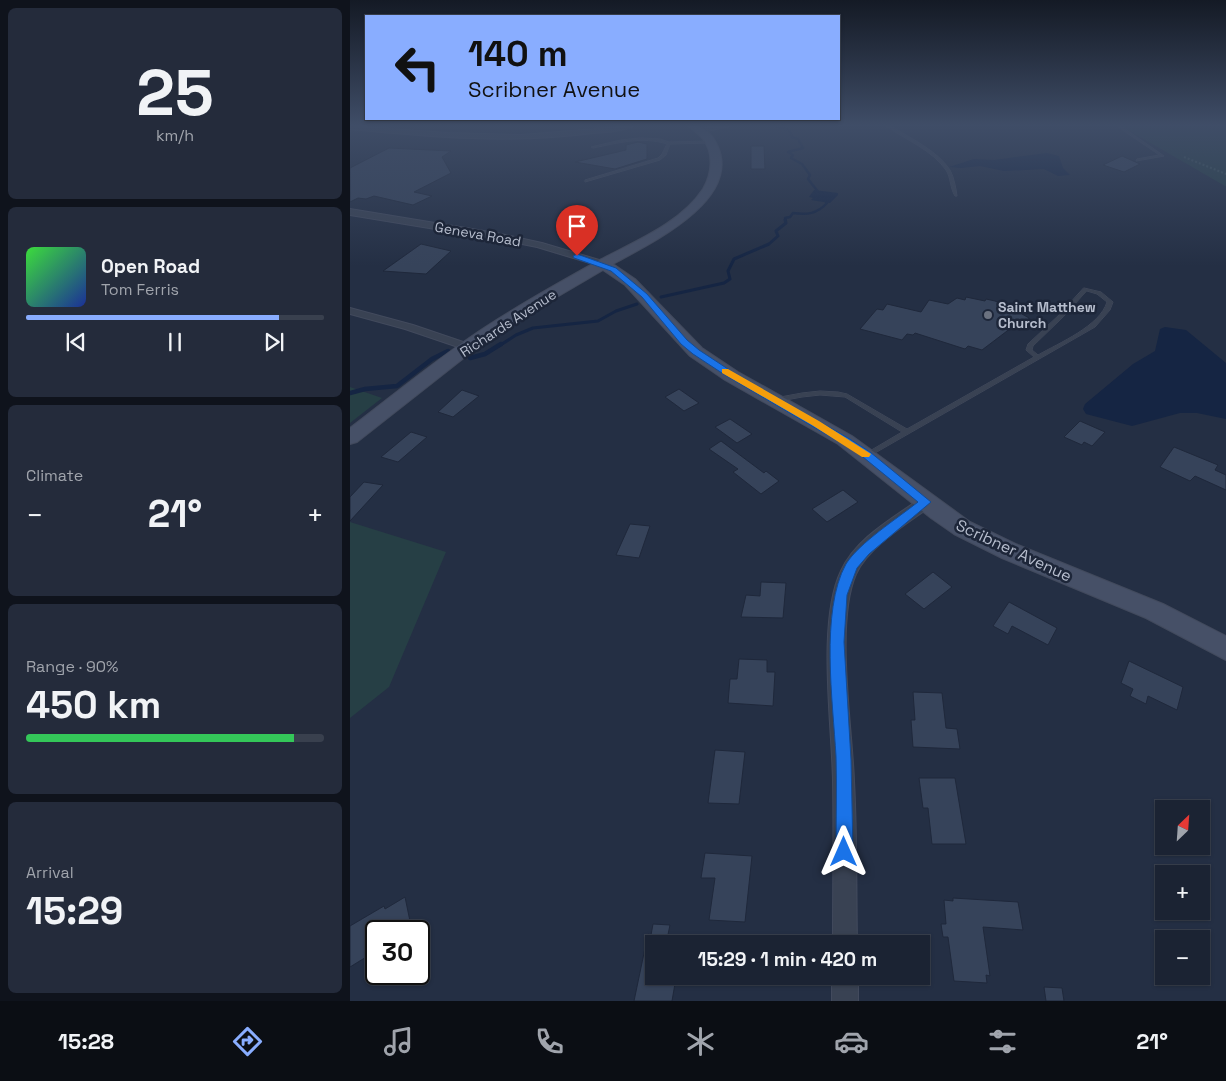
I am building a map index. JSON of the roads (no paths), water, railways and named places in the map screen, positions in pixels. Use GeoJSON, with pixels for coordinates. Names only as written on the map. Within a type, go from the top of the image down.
{"type":"FeatureCollection","features":[{"type":"Feature","properties":{"kind":"street","name":"Richards Avenue"},"geometry":{"type":"LineString","coordinates":[[350,438],[468,347],[508,320],[668,226],[701,198],[715,173]]}},
{"type":"Feature","properties":{"kind":"street","name":"Geneva Road"},"geometry":{"type":"LineString","coordinates":[[350,212],[496,236],[539,245],[603,264]]}},
{"type":"Feature","properties":{"kind":"street","name":"Scribner Avenue"},"geometry":{"type":"LineString","coordinates":[[603,264],[614,269],[631,282],[684,342],[696,352],[866,455],[953,522],[983,539],[1150,610],[1226,649]]}},
{"type":"Feature","properties":{"kind":"street"},"geometry":{"type":"LineString","coordinates":[[350,311],[409,327],[468,347]]}},
{"type":"Feature","properties":{"kind":"street"},"geometry":{"type":"LineString","coordinates":[[845,935],[844,760],[838,642],[841,595],[852,566],[865,550],[926,502]]}},
{"type":"Feature","properties":{"kind":"street"},"geometry":{"type":"LineString","coordinates":[[845,985],[845,1001]]}},
{"type":"Feature","properties":{"kind":"lane"},"geometry":{"type":"LineString","coordinates":[[586,181],[613,173]]}},
{"type":"Feature","properties":{"kind":"lane"},"geometry":{"type":"LineString","coordinates":[[949,173],[956,195]]}},
{"type":"Feature","properties":{"kind":"lane"},"geometry":{"type":"LineString","coordinates":[[866,455],[1093,326],[1108,309],[1110,302],[1091,290],[1086,289],[1081,292],[1061,316],[1030,345],[1029,350],[1037,357]]}},
{"type":"Feature","properties":{"kind":"lane"},"geometry":{"type":"LineString","coordinates":[[775,400],[818,392],[847,396],[907,432]]}},
{"type":"Feature","properties":{"kind":"water"},"geometry":{"type":"Polygon","coordinates":[[[1051,173],[1068,173],[1070,175],[1058,176],[1051,173]]]}},
{"type":"Feature","properties":{"kind":"water"},"geometry":{"type":"Polygon","coordinates":[[[814,190],[838,193],[838,195],[830,203],[811,200],[813,198],[809,197],[814,190]]]}},
{"type":"Feature","properties":{"kind":"water"},"geometry":{"type":"Polygon","coordinates":[[[1165,327],[1186,330],[1226,363],[1226,419],[1197,413],[1180,413],[1132,426],[1086,414],[1083,409],[1085,404],[1133,364],[1155,351],[1160,329],[1165,327]]]}},
{"type":"Feature","properties":{"kind":"waterway"},"geometry":{"type":"LineString","coordinates":[[786,221],[785,218],[790,217],[793,213],[812,213],[827,203],[808,179],[810,175],[808,173]]}},
{"type":"Feature","properties":{"kind":"waterway"},"geometry":{"type":"LineString","coordinates":[[661,297],[724,283],[730,279],[728,271],[734,259],[769,244],[778,236],[776,231],[786,223],[785,220]]}},
{"type":"Feature","properties":{"kind":"waterway"},"geometry":{"type":"LineString","coordinates":[[499,346],[516,335],[533,328],[598,321],[616,311],[637,304]]}},
{"type":"Feature","properties":{"kind":"waterway"},"geometry":{"type":"LineString","coordinates":[[470,358],[485,354],[501,344]]}},
{"type":"Feature","properties":{"kind":"waterway"},"geometry":{"type":"LineString","coordinates":[[350,393],[365,389],[397,386],[432,359],[448,351]]}},
{"type":"Feature","properties":{"kind":"place","name":"Saint Matthew Church"},"geometry":{"type":"Point","coordinates":[988,315]}}]}
